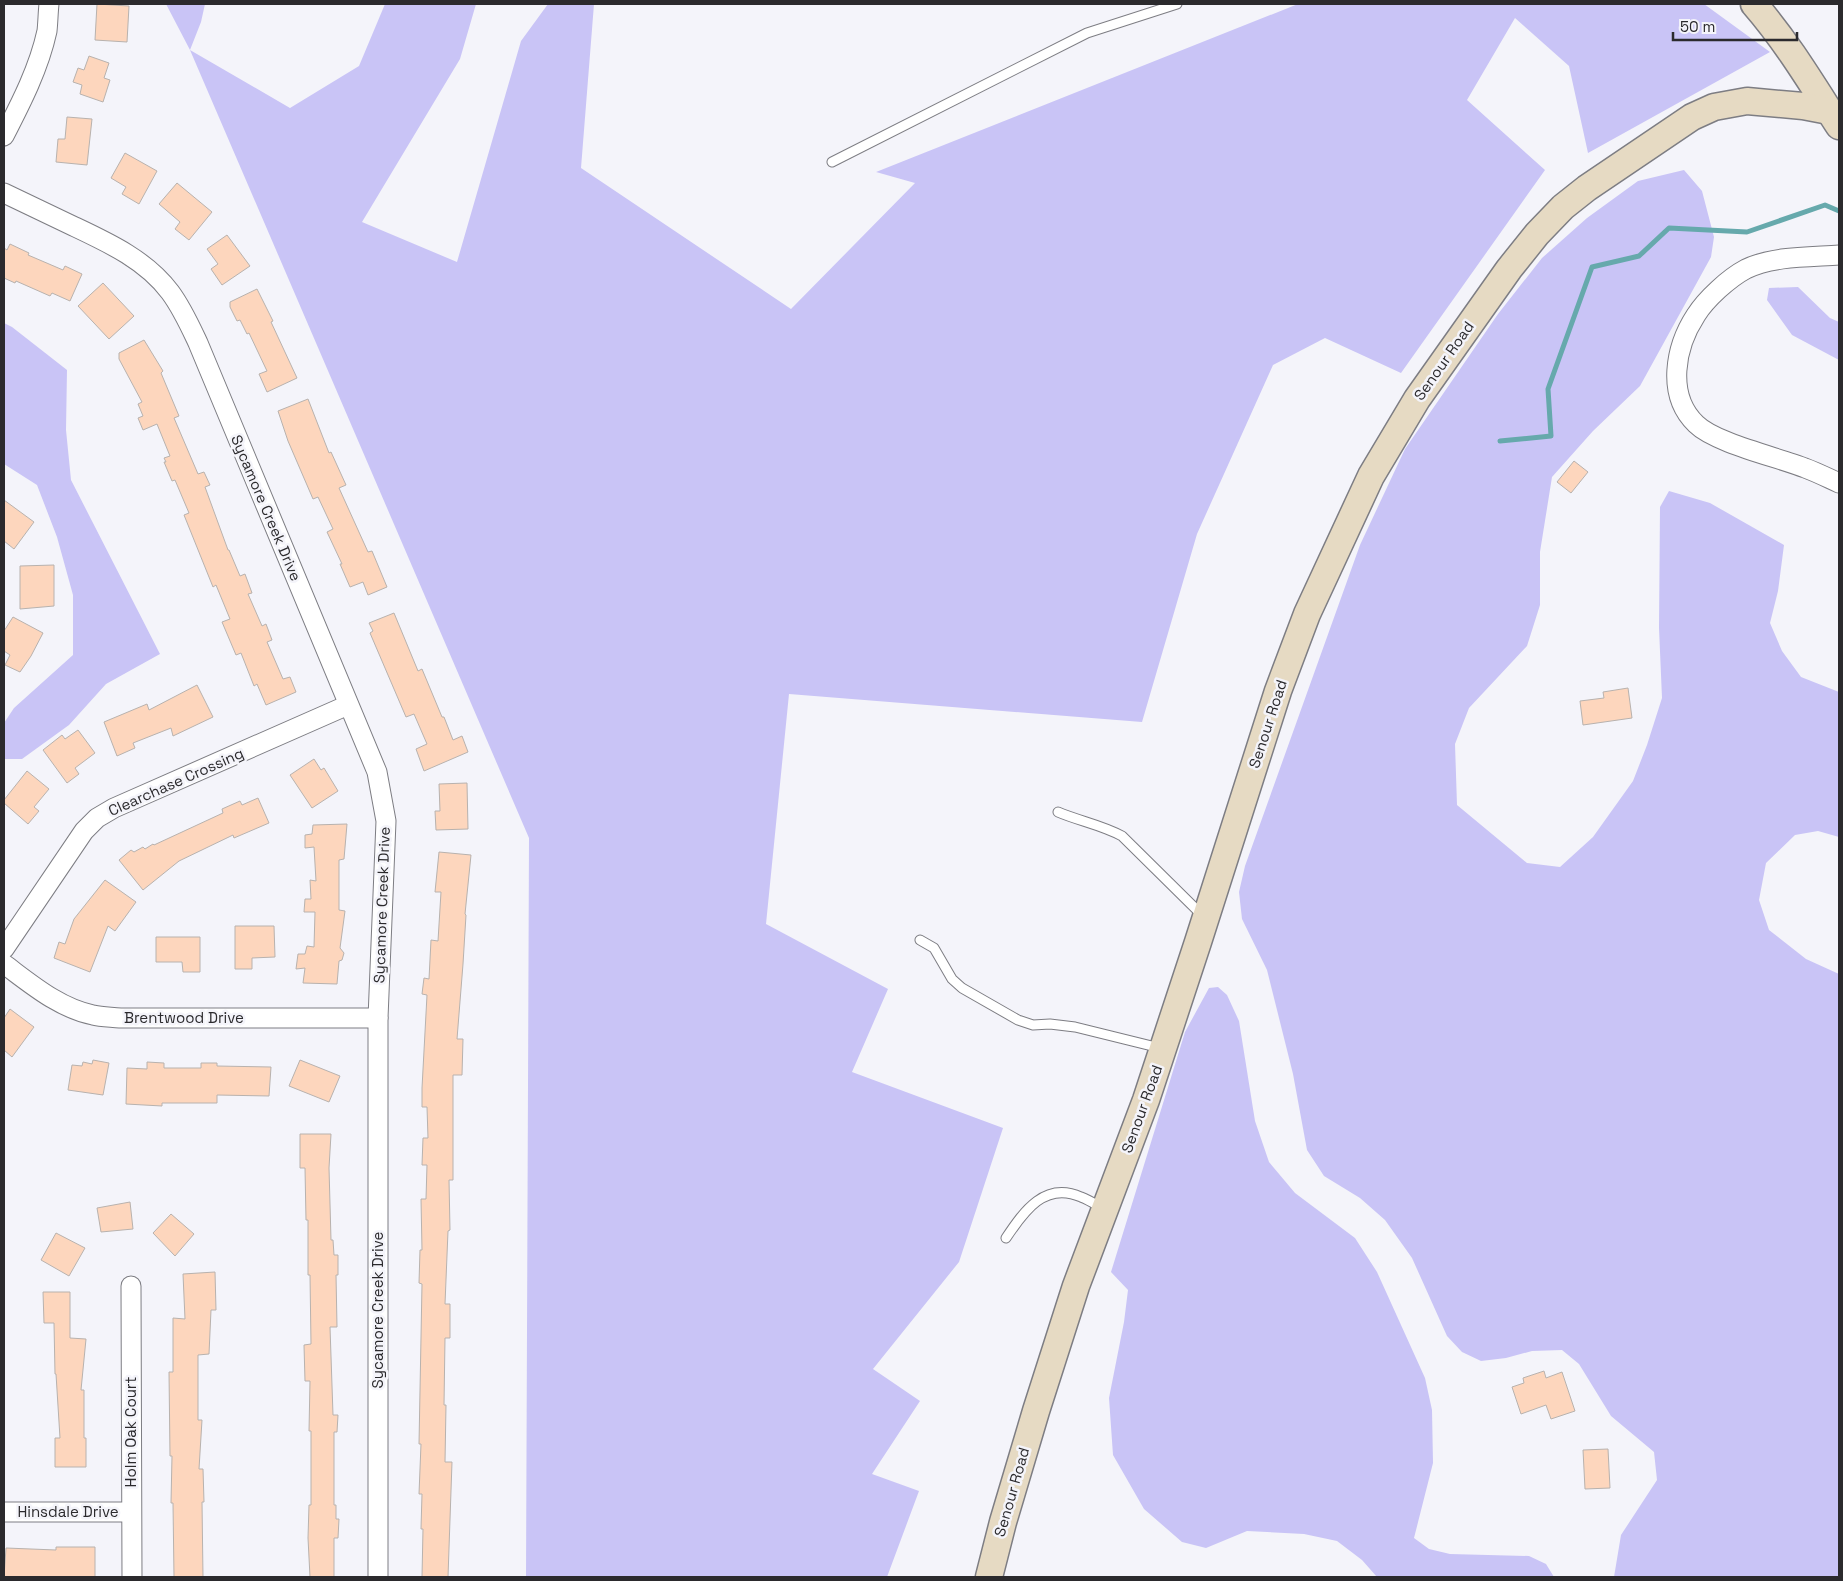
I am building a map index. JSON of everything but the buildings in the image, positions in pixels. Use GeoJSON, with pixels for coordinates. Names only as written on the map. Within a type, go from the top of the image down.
{"type":"FeatureCollection","features":[{"type":"Feature","properties":{"kind":"street"},"geometry":{"type":"LineString","coordinates":[[4,136],[21,104],[38,61],[47,31],[49,4]]}},
{"type":"Feature","properties":{"kind":"street"},"geometry":{"type":"LineString","coordinates":[[1754,4],[1774,26],[1834,118]]}},
{"type":"Feature","properties":{"kind":"street","name":"Senour Road"},"geometry":{"type":"LineString","coordinates":[[989,1577],[1003,1522],[1036,1411],[1076,1286],[1146,1100],[1278,691],[1307,614],[1371,476],[1417,399],[1509,269],[1537,234],[1563,207],[1587,188],[1692,117],[1714,107],[1747,101],[1803,106],[1834,118]]}},
{"type":"Feature","properties":{"kind":"street","name":"Sycamore Creek Drive"},"geometry":{"type":"LineString","coordinates":[[4,193],[109,243],[132,256],[153,273],[170,292],[186,318],[198,343],[376,772],[386,821],[378,1018],[378,1577]]}},
{"type":"Feature","properties":{"kind":"street"},"geometry":{"type":"LineString","coordinates":[[1839,255],[1779,259],[1746,269],[1723,285],[1696,314],[1682,342],[1676,371],[1679,396],[1683,407],[1696,424],[1715,437],[1805,468],[1839,483]]}},
{"type":"Feature","properties":{"kind":"street","name":"Clearchase Crossing"},"geometry":{"type":"LineString","coordinates":[[4,949],[84,831],[97,818],[114,808],[348,705]]}},
{"type":"Feature","properties":{"kind":"street","name":"Brentwood Drive"},"geometry":{"type":"LineString","coordinates":[[4,964],[50,996],[92,1015],[120,1018],[378,1018]]}},
{"type":"Feature","properties":{"kind":"street","name":"Holm Oak Court"},"geometry":{"type":"LineString","coordinates":[[131,1286],[132,1577]]}},
{"type":"Feature","properties":{"kind":"street","name":"Hinsdale Drive"},"geometry":{"type":"LineString","coordinates":[[4,1512],[131,1512]]}},
{"type":"Feature","properties":{"kind":"lane"},"geometry":{"type":"LineString","coordinates":[[832,162],[1087,33],[1177,4]]}},
{"type":"Feature","properties":{"kind":"lane"},"geometry":{"type":"LineString","coordinates":[[1058,812],[1078,821],[1113,831],[1122,836],[1206,918]]}},
{"type":"Feature","properties":{"kind":"lane"},"geometry":{"type":"LineString","coordinates":[[920,940],[934,948],[952,979],[962,988],[1018,1020],[1033,1025],[1050,1024],[1075,1027],[1163,1049]]}},
{"type":"Feature","properties":{"kind":"lane"},"geometry":{"type":"LineString","coordinates":[[1006,1238],[1021,1216],[1047,1194],[1060,1192],[1080,1196],[1105,1209]]}},
{"type":"Feature","properties":{"kind":"shaded area"},"geometry":{"type":"Polygon","coordinates":[[[166,4],[205,4],[201,22],[190,50],[166,4]]]}},
{"type":"Feature","properties":{"kind":"shaded area"},"geometry":{"type":"Polygon","coordinates":[[[385,4],[476,4],[460,59],[362,222],[457,262],[521,41],[548,4],[594,4],[581,168],[791,309],[915,183],[876,172],[1298,4],[1704,4],[1770,52],[1588,153],[1569,66],[1515,18],[1467,100],[1545,170],[1401,373],[1325,338],[1273,365],[1197,534],[1142,722],[789,694],[766,924],[888,989],[852,1072],[1003,1128],[959,1262],[873,1369],[920,1401],[872,1474],[919,1491],[887,1577],[526,1577],[529,838],[190,50],[290,108],[359,66],[385,4]]]}},
{"type":"Feature","properties":{"kind":"shaded area"},"geometry":{"type":"Polygon","coordinates":[[[1684,170],[1702,191],[1714,237],[1711,257],[1640,386],[1593,431],[1552,477],[1540,552],[1540,605],[1527,646],[1469,708],[1455,744],[1457,805],[1527,863],[1560,867],[1593,837],[1633,781],[1662,698],[1659,628],[1660,507],[1669,491],[1710,503],[1784,545],[1778,591],[1770,623],[1782,651],[1801,677],[1839,692],[1839,837],[1818,831],[1795,835],[1766,863],[1759,900],[1769,930],[1806,959],[1839,974],[1839,1577],[1614,1577],[1621,1535],[1657,1480],[1654,1452],[1611,1416],[1579,1364],[1562,1350],[1532,1351],[1506,1358],[1481,1361],[1462,1352],[1447,1336],[1412,1258],[1385,1220],[1360,1198],[1324,1176],[1307,1150],[1293,1074],[1267,970],[1242,919],[1239,892],[1245,866],[1360,545],[1405,449],[1498,314],[1542,258],[1587,218],[1638,181],[1684,170]]]}},
{"type":"Feature","properties":{"kind":"shaded area"},"geometry":{"type":"Polygon","coordinates":[[[1798,287],[1830,318],[1839,322],[1839,360],[1792,335],[1767,300],[1769,288],[1798,287]]]}},
{"type":"Feature","properties":{"kind":"shaded area"},"geometry":{"type":"Polygon","coordinates":[[[4,323],[12,327],[67,370],[66,430],[71,480],[160,654],[106,684],[69,725],[22,759],[4,759],[4,723],[14,708],[73,655],[73,595],[57,537],[37,485],[4,464],[4,323]]]}},
{"type":"Feature","properties":{"kind":"shaded area"},"geometry":{"type":"Polygon","coordinates":[[[1218,987],[1227,995],[1239,1021],[1255,1121],[1269,1162],[1295,1193],[1355,1238],[1377,1272],[1425,1378],[1432,1410],[1433,1463],[1414,1538],[1429,1549],[1450,1554],[1529,1556],[1546,1564],[1554,1577],[1377,1577],[1362,1560],[1337,1541],[1304,1534],[1247,1531],[1206,1548],[1182,1542],[1144,1509],[1113,1455],[1109,1398],[1124,1322],[1128,1290],[1111,1272],[1185,1032],[1209,988],[1218,987]]]}},
{"type":"Feature","properties":{"kind":"waterway"},"geometry":{"type":"LineString","coordinates":[[1500,441],[1551,436],[1548,389],[1592,267],[1639,256],[1669,228],[1747,232],[1825,205],[1839,211]]}}]}
